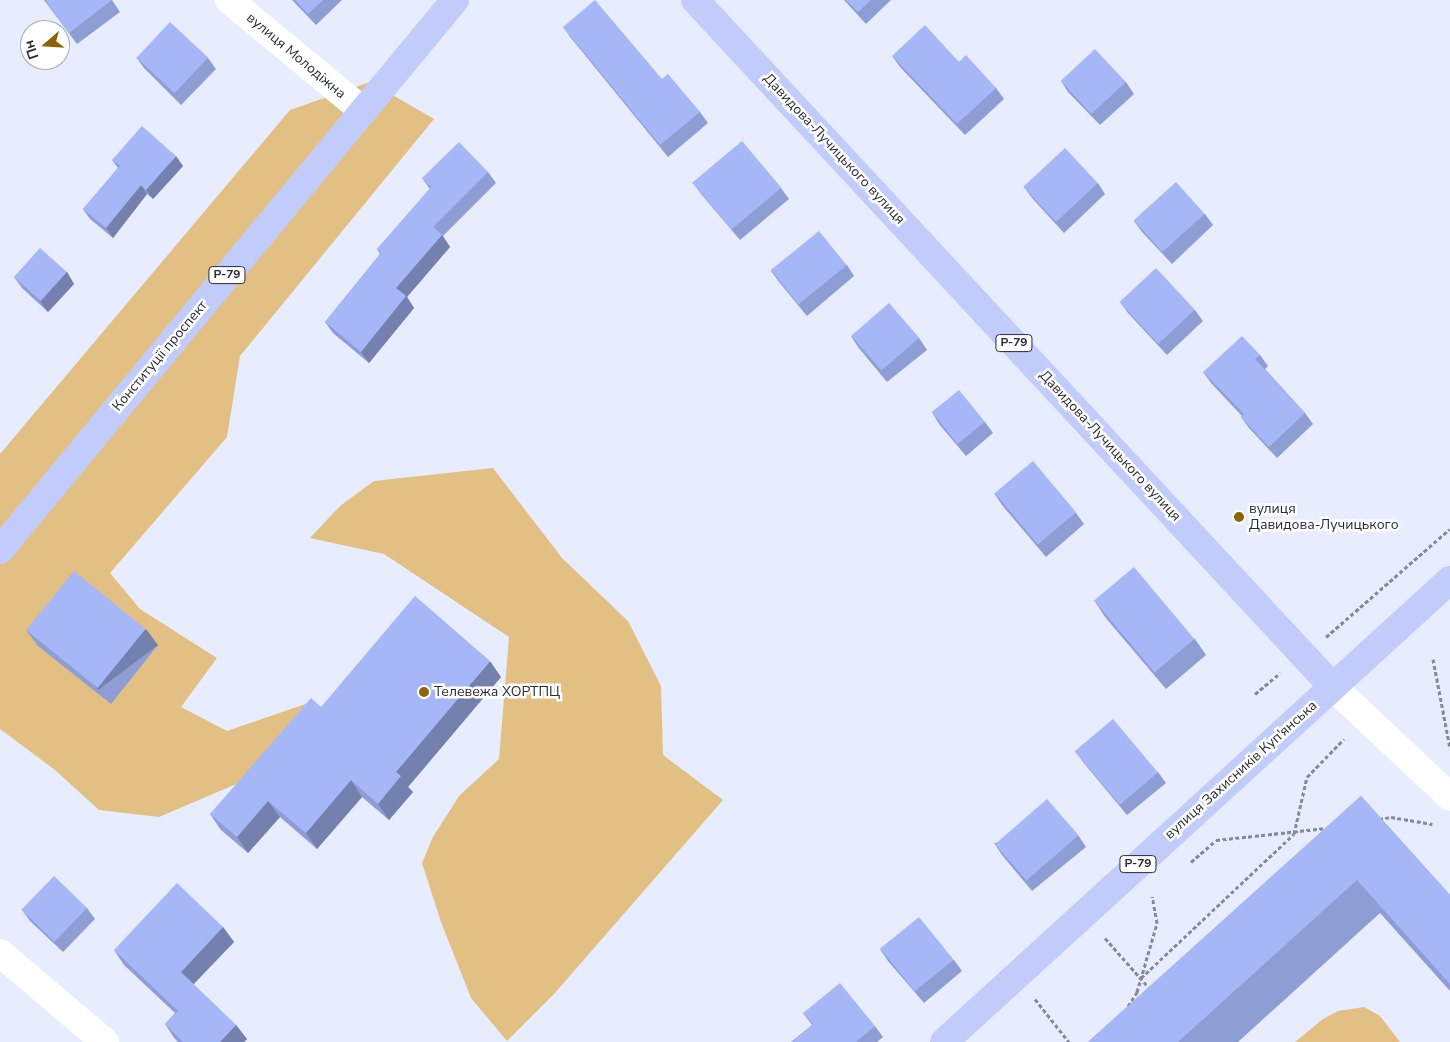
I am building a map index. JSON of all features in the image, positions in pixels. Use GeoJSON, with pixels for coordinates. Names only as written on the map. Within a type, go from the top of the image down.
{"type":"FeatureCollection","features":[{"type":"Feature","properties":{"kind":"main road","name":"Конституції проспект"},"geometry":{"type":"LineString","coordinates":[[0,550],[455,0]]}},
{"type":"Feature","properties":{"kind":"main road","name":"Давидова-Лучицького вулиця"},"geometry":{"type":"LineString","coordinates":[[695,0],[1332,686]]}},
{"type":"Feature","properties":{"kind":"main road","name":"вулиця Захисників Куп'янська"},"geometry":{"type":"LineString","coordinates":[[944,1042],[1450,580]]}},
{"type":"Feature","properties":{"kind":"street","name":"вулиця Молодiжна"},"geometry":{"type":"LineString","coordinates":[[229,0],[363,111]]}},
{"type":"Feature","properties":{"kind":"street","name":"Давидова-Лучицького вулиця"},"geometry":{"type":"LineString","coordinates":[[1332,686],[1450,797]]}},
{"type":"Feature","properties":{"kind":"street"},"geometry":{"type":"LineString","coordinates":[[0,953],[105,1042]]}},
{"type":"Feature","properties":{"kind":"path"},"geometry":{"type":"LineString","coordinates":[[1255,694],[1367,604],[1450,529]]}},
{"type":"Feature","properties":{"kind":"path"},"geometry":{"type":"LineString","coordinates":[[1433,659],[1450,748]]}},
{"type":"Feature","properties":{"kind":"path"},"geometry":{"type":"LineString","coordinates":[[1141,978],[1294,834],[1307,777],[1366,717]]}},
{"type":"Feature","properties":{"kind":"path"},"geometry":{"type":"LineString","coordinates":[[1372,820],[1391,817],[1440,825]]}},
{"type":"Feature","properties":{"kind":"path"},"geometry":{"type":"LineString","coordinates":[[1188,865],[1216,840],[1294,834],[1333,827]]}},
{"type":"Feature","properties":{"kind":"path"},"geometry":{"type":"LineString","coordinates":[[1145,902],[1159,890]]}},
{"type":"Feature","properties":{"kind":"path"},"geometry":{"type":"LineString","coordinates":[[1124,1013],[1137,992],[1157,923],[1152,896]]}},
{"type":"Feature","properties":{"kind":"path"},"geometry":{"type":"LineString","coordinates":[[1098,944],[1112,932]]}},
{"type":"Feature","properties":{"kind":"path"},"geometry":{"type":"LineString","coordinates":[[1105,938],[1154,993]]}},
{"type":"Feature","properties":{"kind":"path"},"geometry":{"type":"LineString","coordinates":[[1029,1005],[1041,994]]}},
{"type":"Feature","properties":{"kind":"path"},"geometry":{"type":"LineString","coordinates":[[1035,999],[1068,1042]]}},
{"type":"Feature","properties":{"kind":"shaded area"},"geometry":{"type":"Polygon","coordinates":[[[370,82],[434,119],[240,356],[227,437],[110,573],[140,609],[217,658],[181,707],[227,731],[314,701],[241,782],[159,817],[99,810],[55,770],[0,729],[0,454],[290,110],[370,82]]]}},
{"type":"Feature","properties":{"kind":"shaded area"},"geometry":{"type":"Polygon","coordinates":[[[493,468],[562,558],[628,621],[661,686],[663,755],[723,800],[554,994],[507,1041],[471,998],[441,922],[422,863],[433,837],[459,796],[499,759],[509,637],[384,554],[310,538],[340,506],[374,481],[493,468]]]}},
{"type":"Feature","properties":{"kind":"shaded area"},"geometry":{"type":"Polygon","coordinates":[[[1364,1007],[1380,1016],[1400,1042],[1295,1042],[1323,1019],[1338,1011],[1364,1007]]]}},
{"type":"Feature","properties":{"kind":"building"},"geometry":{"type":"Polygon","coordinates":[[[45,0],[112,0],[70,32],[70,20],[60,20],[45,0]]]}},
{"type":"Feature","properties":{"kind":"building"},"geometry":{"type":"Polygon","coordinates":[[[295,0],[323,0],[308,14],[295,0]]]}},
{"type":"Feature","properties":{"kind":"building"},"geometry":{"type":"Polygon","coordinates":[[[595,0],[662,79],[668,74],[700,112],[660,145],[563,27],[595,0]]]}},
{"type":"Feature","properties":{"kind":"building"},"geometry":{"type":"Polygon","coordinates":[[[846,0],[871,0],[858,12],[846,0]]]}},
{"type":"Feature","properties":{"kind":"building"},"geometry":{"type":"Polygon","coordinates":[[[170,22],[208,57],[175,93],[137,58],[170,22]]]}},
{"type":"Feature","properties":{"kind":"building"},"geometry":{"type":"Polygon","coordinates":[[[925,25],[959,62],[966,55],[996,88],[957,124],[892,56],[925,25]]]}},
{"type":"Feature","properties":{"kind":"building"},"geometry":{"type":"Polygon","coordinates":[[[1095,49],[1126,82],[1091,114],[1061,81],[1095,49]]]}},
{"type":"Feature","properties":{"kind":"building"},"geometry":{"type":"Polygon","coordinates":[[[142,126],[176,156],[146,190],[141,185],[106,228],[83,209],[120,166],[112,160],[142,126]]]}},
{"type":"Feature","properties":{"kind":"building"},"geometry":{"type":"Polygon","coordinates":[[[742,141],[781,188],[731,230],[692,183],[742,141]]]}},
{"type":"Feature","properties":{"kind":"building"},"geometry":{"type":"Polygon","coordinates":[[[459,142],[488,172],[433,227],[442,235],[396,288],[406,296],[361,352],[325,322],[381,253],[377,249],[431,187],[422,178],[459,142]]]}},
{"type":"Feature","properties":{"kind":"building"},"geometry":{"type":"Polygon","coordinates":[[[1065,148],[1098,183],[1056,222],[1023,187],[1065,148]]]}},
{"type":"Feature","properties":{"kind":"building"},"geometry":{"type":"Polygon","coordinates":[[[1176,182],[1205,214],[1162,252],[1134,220],[1176,182]]]}},
{"type":"Feature","properties":{"kind":"building"},"geometry":{"type":"Polygon","coordinates":[[[819,231],[847,265],[799,304],[771,270],[819,231]]]}},
{"type":"Feature","properties":{"kind":"building"},"geometry":{"type":"Polygon","coordinates":[[[40,248],[67,272],[41,301],[14,277],[40,248]]]}},
{"type":"Feature","properties":{"kind":"building"},"geometry":{"type":"Polygon","coordinates":[[[1156,268],[1195,310],[1158,344],[1119,302],[1156,268]]]}},
{"type":"Feature","properties":{"kind":"building"},"geometry":{"type":"Polygon","coordinates":[[[889,303],[919,338],[881,371],[851,336],[889,303]]]}},
{"type":"Feature","properties":{"kind":"building"},"geometry":{"type":"Polygon","coordinates":[[[1242,336],[1260,355],[1255,359],[1305,413],[1269,447],[1241,417],[1244,414],[1203,372],[1242,336]]]}},
{"type":"Feature","properties":{"kind":"building"},"geometry":{"type":"Polygon","coordinates":[[[959,390],[985,422],[958,444],[932,412],[959,390]]]}},
{"type":"Feature","properties":{"kind":"building"},"geometry":{"type":"Polygon","coordinates":[[[1033,461],[1076,512],[1038,544],[995,493],[1033,461]]]}},
{"type":"Feature","properties":{"kind":"building"},"geometry":{"type":"Polygon","coordinates":[[[1134,567],[1194,639],[1155,672],[1094,600],[1134,567]]]}},
{"type":"Feature","properties":{"kind":"building"},"geometry":{"type":"Polygon","coordinates":[[[74,571],[145,629],[98,688],[26,630],[74,571]]]}},
{"type":"Feature","properties":{"kind":"building"},"geometry":{"type":"Polygon","coordinates":[[[415,596],[490,661],[396,772],[401,776],[378,804],[351,780],[306,833],[268,801],[237,837],[210,814],[311,698],[321,707],[415,596]]]}},
{"type":"Feature","properties":{"kind":"building"},"geometry":{"type":"Polygon","coordinates":[[[1113,719],[1158,773],[1120,805],[1075,751],[1113,719]]]}},
{"type":"Feature","properties":{"kind":"building"},"geometry":{"type":"Polygon","coordinates":[[[1361,796],[1450,895],[1450,984],[1357,880],[1178,1042],[1088,1042],[1361,796]]]}},
{"type":"Feature","properties":{"kind":"building"},"geometry":{"type":"Polygon","coordinates":[[[1047,799],[1078,835],[1026,880],[995,844],[1047,799]]]}},
{"type":"Feature","properties":{"kind":"building"},"geometry":{"type":"Polygon","coordinates":[[[54,876],[87,908],[54,942],[21,910],[54,876]]]}},
{"type":"Feature","properties":{"kind":"building"},"geometry":{"type":"Polygon","coordinates":[[[177,883],[223,927],[181,972],[236,1025],[220,1042],[183,1042],[165,1024],[178,1011],[114,950],[177,883]]]}},
{"type":"Feature","properties":{"kind":"building"},"geometry":{"type":"Polygon","coordinates":[[[919,917],[954,960],[915,991],[880,948],[919,917]]]}},
{"type":"Feature","properties":{"kind":"building"},"geometry":{"type":"Polygon","coordinates":[[[840,983],[875,1026],[856,1042],[792,1042],[813,1024],[803,1013],[840,983]]]}},
{"type":"Feature","properties":{"kind":"place","name":"вулиця Давидова-Лучицького"},"geometry":{"type":"Point","coordinates":[1239,517]}},
{"type":"Feature","properties":{"kind":"place","name":"Телевежа ХОРТПЦ"},"geometry":{"type":"Point","coordinates":[424,692]}}]}
